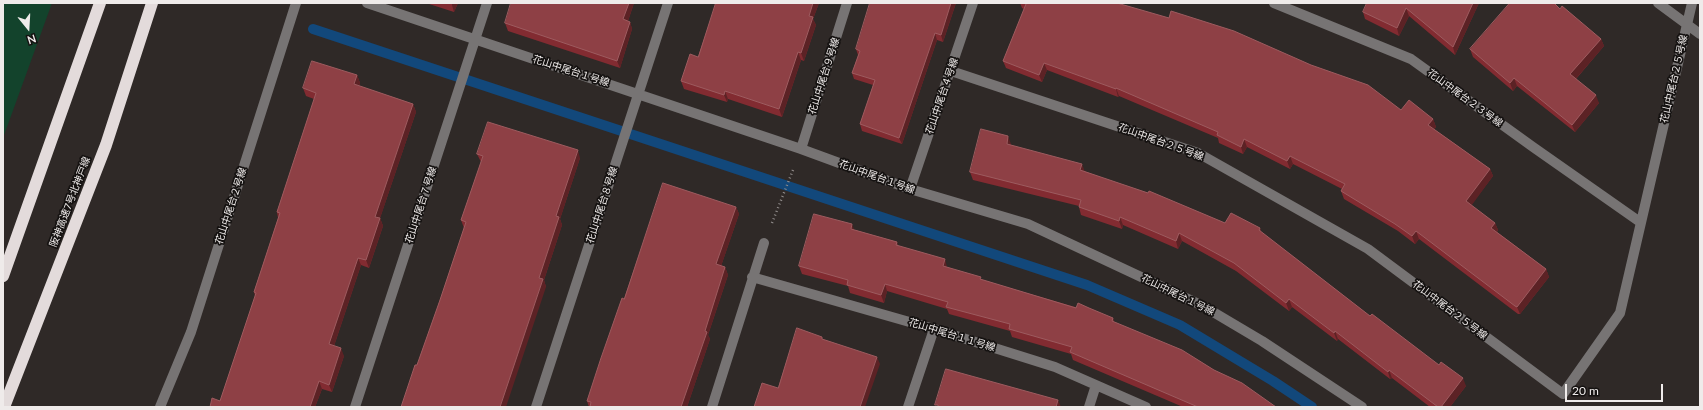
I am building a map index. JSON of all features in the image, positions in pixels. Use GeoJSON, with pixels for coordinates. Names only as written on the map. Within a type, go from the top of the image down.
{"type":"FeatureCollection","features":[{"type":"Feature","properties":{"kind":"highway"},"geometry":{"type":"LineString","coordinates":[[3,276],[100,3]]}},
{"type":"Feature","properties":{"kind":"highway","name":"阪神高速7号北神戸線"},"geometry":{"type":"LineString","coordinates":[[4,407],[106,144],[152,3]]}},
{"type":"Feature","properties":{"kind":"street","name":"花山中尾台２号線"},"geometry":{"type":"LineString","coordinates":[[160,407],[191,332],[296,3]]}},
{"type":"Feature","properties":{"kind":"street","name":"花山中尾台１号線"},"geometry":{"type":"LineString","coordinates":[[367,3],[801,149],[910,189],[1028,224],[1203,306],[1262,340],[1362,407]]}},
{"type":"Feature","properties":{"kind":"street","name":"花山中尾台７号線"},"geometry":{"type":"LineString","coordinates":[[355,407],[487,3]]}},
{"type":"Feature","properties":{"kind":"street","name":"花山中尾台８号線"},"geometry":{"type":"LineString","coordinates":[[536,407],[668,3]]}},
{"type":"Feature","properties":{"kind":"street","name":"花山中尾台９号線"},"geometry":{"type":"LineString","coordinates":[[801,149],[847,3]]}},
{"type":"Feature","properties":{"kind":"street","name":"花山中尾台４号線"},"geometry":{"type":"LineString","coordinates":[[910,189],[973,3]]}},
{"type":"Feature","properties":{"kind":"street","name":"花山中尾台２３号線"},"geometry":{"type":"LineString","coordinates":[[1274,3],[1411,59],[1640,222]]}},
{"type":"Feature","properties":{"kind":"street"},"geometry":{"type":"LineString","coordinates":[[1658,3],[1700,34]]}},
{"type":"Feature","properties":{"kind":"street","name":"花山中尾台２５号線"},"geometry":{"type":"LineString","coordinates":[[951,71],[1198,153],[1368,249],[1562,394],[1620,313],[1692,3]]}},
{"type":"Feature","properties":{"kind":"street"},"geometry":{"type":"LineString","coordinates":[[712,407],[764,243]]}},
{"type":"Feature","properties":{"kind":"street","name":"花山中尾台１１号線"},"geometry":{"type":"LineString","coordinates":[[752,278],[934,329],[1055,367],[1146,407]]}},
{"type":"Feature","properties":{"kind":"street"},"geometry":{"type":"LineString","coordinates":[[908,407],[934,329]]}},
{"type":"Feature","properties":{"kind":"street"},"geometry":{"type":"LineString","coordinates":[[1089,407],[1096,385]]}},
{"type":"Feature","properties":{"kind":"path"},"geometry":{"type":"LineString","coordinates":[[779,206],[795,164]]}},
{"type":"Feature","properties":{"kind":"green space"},"geometry":{"type":"Polygon","coordinates":[[[3,3],[52,3],[3,138],[3,3]]]}},
{"type":"Feature","properties":{"kind":"building"},"geometry":{"type":"Polygon","coordinates":[[[511,3],[629,3],[623,19],[630,22],[617,61],[505,23],[511,3]]]}},
{"type":"Feature","properties":{"kind":"building"},"geometry":{"type":"Polygon","coordinates":[[[716,3],[813,3],[809,16],[813,17],[801,53],[798,52],[779,109],[725,91],[724,95],[681,81],[690,54],[698,57],[716,3]]]}},
{"type":"Feature","properties":{"kind":"building"},"geometry":{"type":"Polygon","coordinates":[[[870,3],[951,3],[941,35],[935,33],[899,138],[860,124],[875,80],[852,73],[860,51],[856,49],[870,3]]]}},
{"type":"Feature","properties":{"kind":"building"},"geometry":{"type":"Polygon","coordinates":[[[1025,3],[1117,3],[1169,18],[1171,11],[1234,31],[1311,65],[1368,85],[1401,110],[1409,100],[1433,119],[1428,125],[1490,169],[1466,201],[1495,223],[1491,228],[1546,269],[1517,307],[1416,231],[1412,236],[1341,191],[1345,184],[1290,156],[1287,161],[1244,139],[1241,147],[1217,135],[1218,132],[1116,88],[1044,63],[1039,75],[1003,61],[1026,4],[1025,3]]]}},
{"type":"Feature","properties":{"kind":"building"},"geometry":{"type":"Polygon","coordinates":[[[1367,3],[1473,3],[1453,47],[1406,8],[1397,28],[1363,12],[1367,3]]]}},
{"type":"Feature","properties":{"kind":"building"},"geometry":{"type":"Polygon","coordinates":[[[1510,3],[1554,3],[1560,9],[1562,6],[1601,39],[1570,74],[1596,95],[1572,125],[1514,78],[1510,83],[1470,49],[1510,3]]]}},
{"type":"Feature","properties":{"kind":"building"},"geometry":{"type":"Polygon","coordinates":[[[312,61],[357,75],[354,84],[413,104],[375,217],[380,218],[366,260],[358,258],[329,344],[341,348],[329,385],[319,381],[310,407],[210,407],[212,398],[220,401],[256,293],[254,292],[280,213],[277,212],[316,93],[303,88],[312,61]]]}},
{"type":"Feature","properties":{"kind":"building"},"geometry":{"type":"Polygon","coordinates":[[[488,122],[578,150],[556,216],[559,217],[539,278],[543,279],[500,407],[401,407],[415,365],[417,365],[440,300],[466,222],[461,220],[483,156],[477,154],[488,122]]]}},
{"type":"Feature","properties":{"kind":"building"},"geometry":{"type":"Polygon","coordinates":[[[981,129],[1008,136],[1007,144],[1082,164],[1080,170],[1148,193],[1149,191],[1225,223],[1231,213],[1260,228],[1259,230],[1370,316],[1372,314],[1439,365],[1441,362],[1463,378],[1441,407],[1438,407],[1389,370],[1388,372],[1335,331],[1334,333],[1289,299],[1286,303],[1234,263],[1179,233],[1176,241],[1120,217],[1119,221],[1079,207],[1081,200],[970,172],[981,129]]]}},
{"type":"Feature","properties":{"kind":"building"},"geometry":{"type":"Polygon","coordinates":[[[663,183],[736,207],[716,264],[725,267],[705,331],[707,332],[681,407],[590,407],[591,402],[587,401],[601,358],[622,298],[624,299],[663,183]]]}},
{"type":"Feature","properties":{"kind":"building"},"geometry":{"type":"Polygon","coordinates":[[[814,214],[852,224],[851,229],[897,242],[896,245],[945,259],[943,266],[981,277],[980,279],[1076,308],[1078,303],[1113,318],[1112,321],[1182,350],[1214,370],[1242,383],[1276,407],[1198,407],[1070,352],[1072,347],[1009,329],[1010,324],[946,307],[948,302],[885,284],[881,295],[847,285],[848,280],[799,266],[814,214]]]}},
{"type":"Feature","properties":{"kind":"building"},"geometry":{"type":"Polygon","coordinates":[[[797,328],[822,337],[822,339],[877,357],[860,407],[754,407],[762,383],[778,388],[797,328]]]}},
{"type":"Feature","properties":{"kind":"building"},"geometry":{"type":"Polygon","coordinates":[[[946,369],[1058,400],[1056,407],[938,407],[938,405],[935,405],[946,369]]]}},
{"type":"Feature","properties":{"kind":"waterway"},"geometry":{"type":"LineString","coordinates":[[313,29],[1087,285],[1180,325],[1273,381],[1312,407]]}}]}
